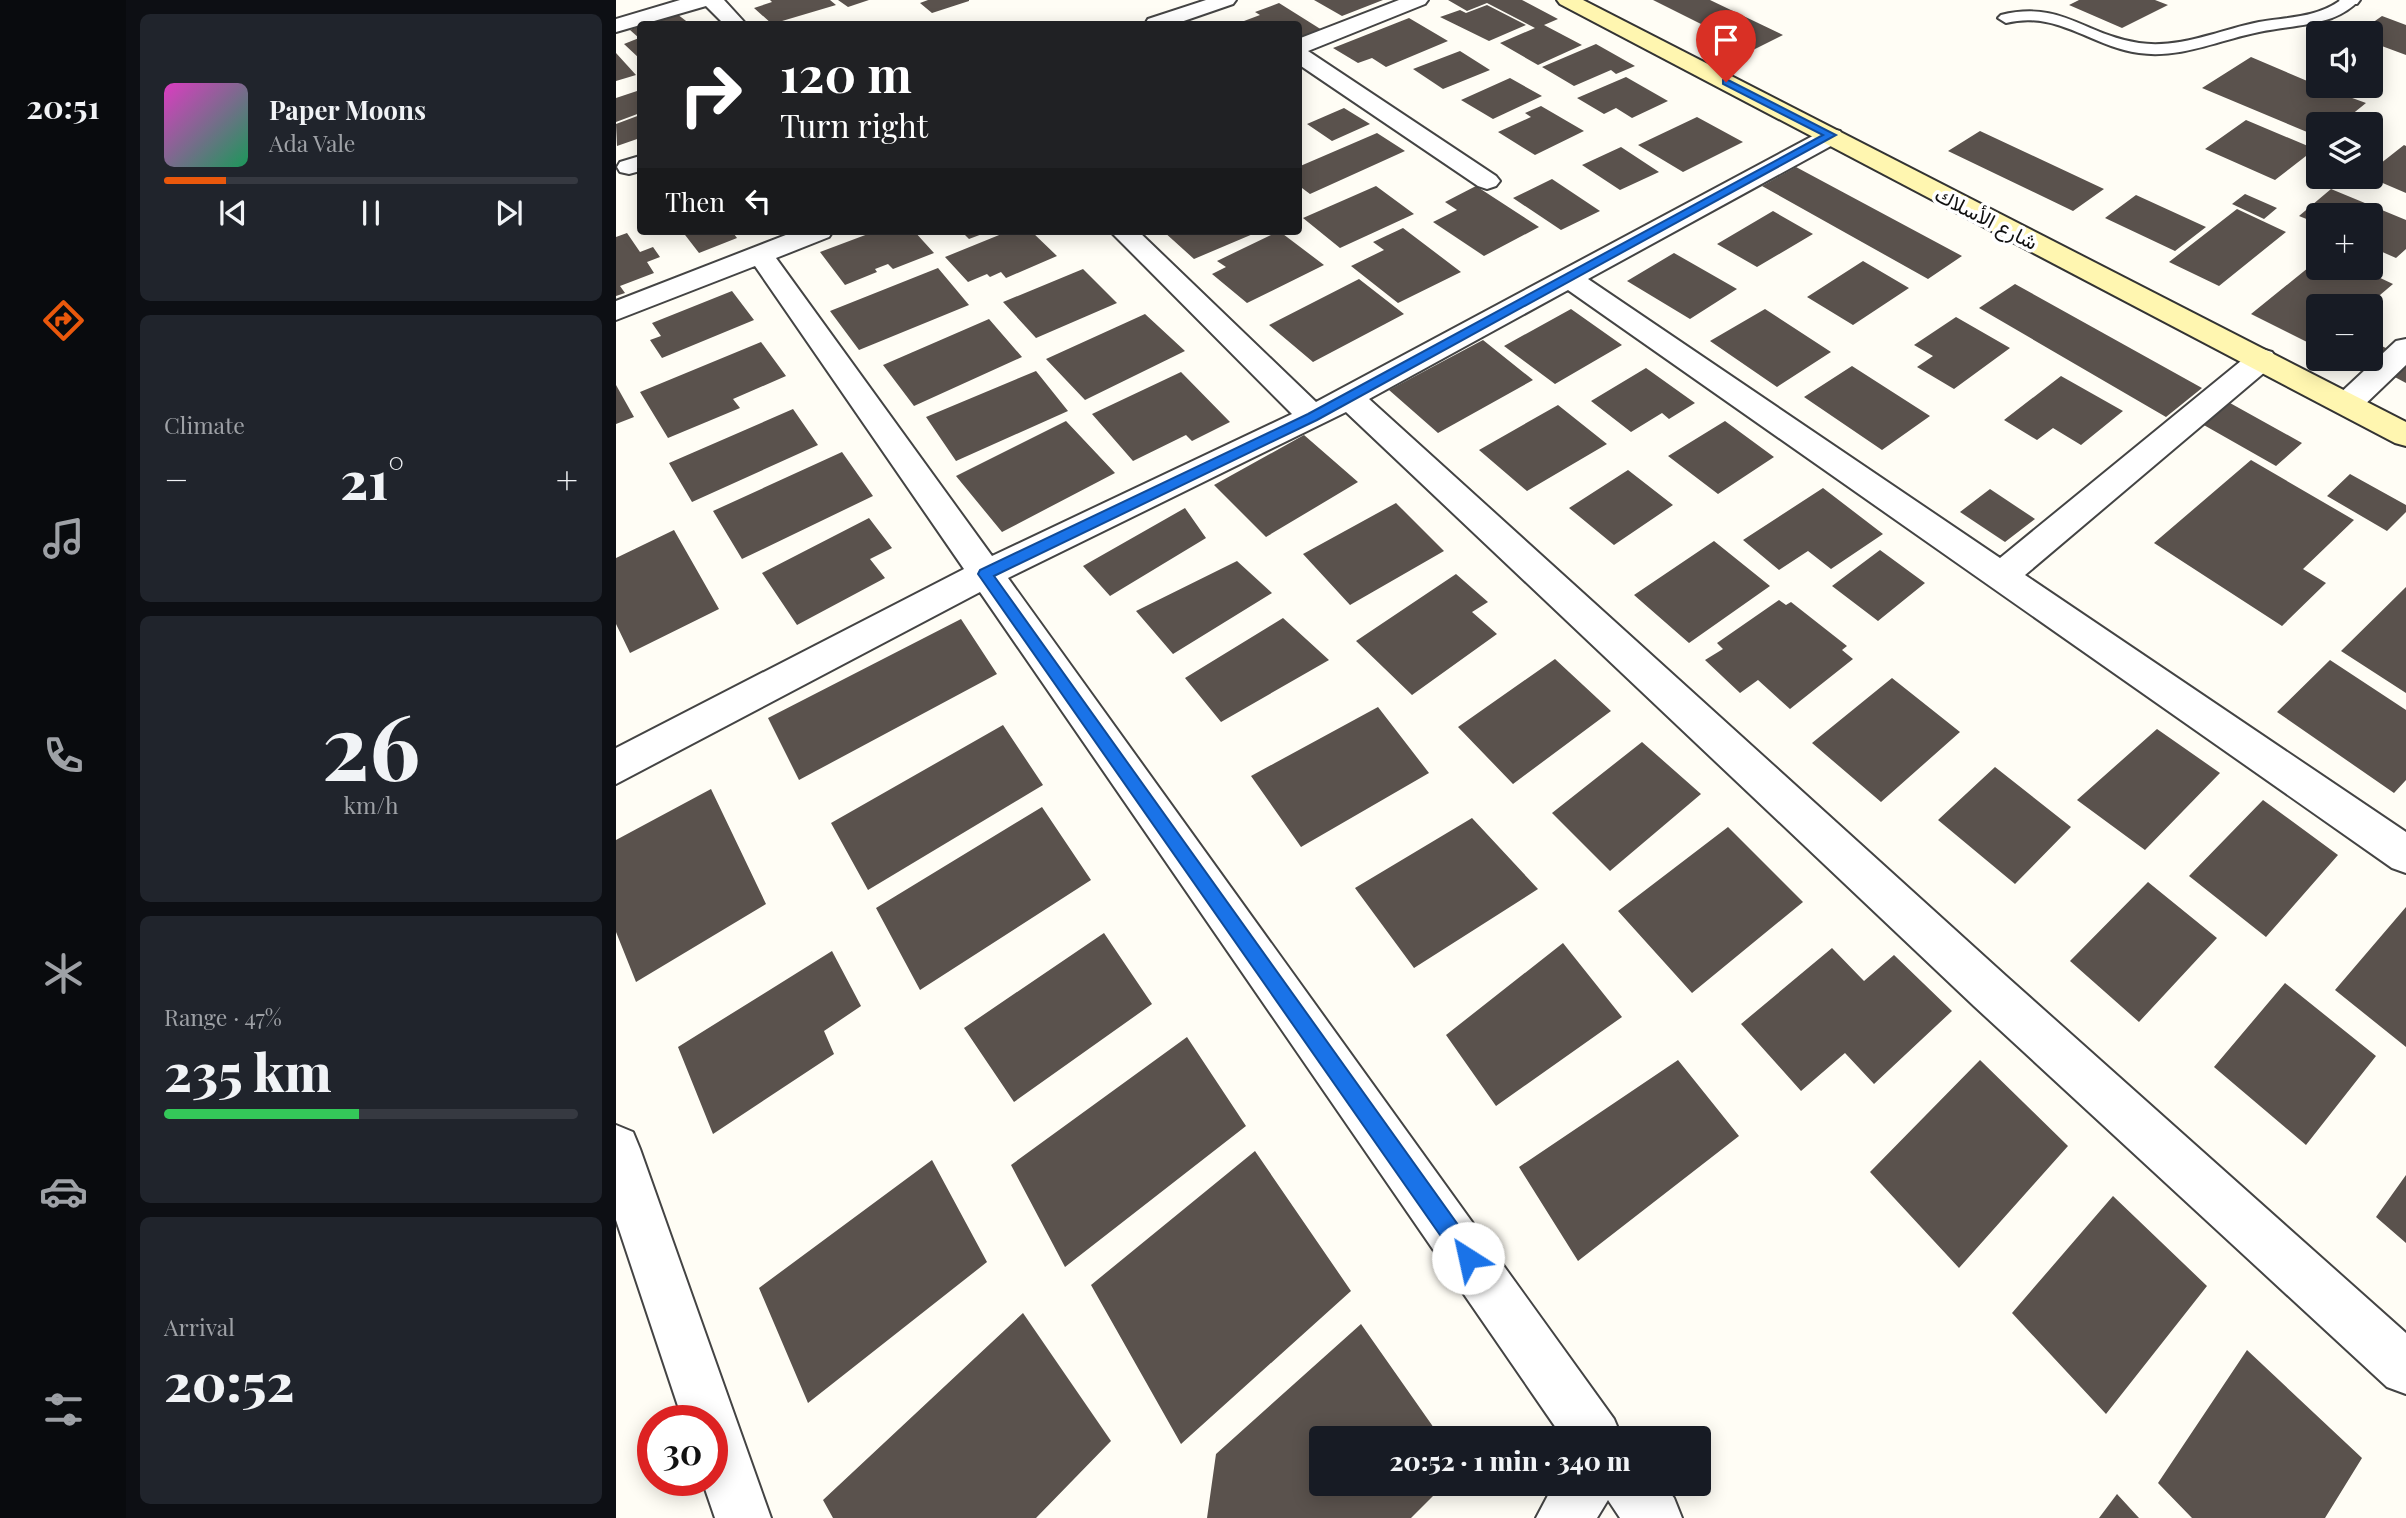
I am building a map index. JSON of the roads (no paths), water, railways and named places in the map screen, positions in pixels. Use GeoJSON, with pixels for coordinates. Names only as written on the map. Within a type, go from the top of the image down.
{"type":"FeatureCollection","features":[{"type":"Feature","properties":{"kind":"street"},"geometry":{"type":"LineString","coordinates":[[616,26],[702,0]]}},
{"type":"Feature","properties":{"kind":"street"},"geometry":{"type":"LineString","coordinates":[[712,0],[732,21]]}},
{"type":"Feature","properties":{"kind":"street"},"geometry":{"type":"LineString","coordinates":[[1165,21],[1226,0]]}},
{"type":"Feature","properties":{"kind":"street"},"geometry":{"type":"LineString","coordinates":[[1302,45],[1418,0]]}},
{"type":"Feature","properties":{"kind":"street","name":"شارع الأسلاك"},"geometry":{"type":"LineString","coordinates":[[1567,0],[2406,435]]}},
{"type":"Feature","properties":{"kind":"street"},"geometry":{"type":"LineString","coordinates":[[1302,57],[1487,181]]}},
{"type":"Feature","properties":{"kind":"street"},"geometry":{"type":"LineString","coordinates":[[616,767],[985,574],[1313,417],[1831,135]]}},
{"type":"Feature","properties":{"kind":"street"},"geometry":{"type":"LineString","coordinates":[[616,312],[810,235]]}},
{"type":"Feature","properties":{"kind":"street"},"geometry":{"type":"LineString","coordinates":[[1127,235],[1313,417]]}},
{"type":"Feature","properties":{"kind":"street"},"geometry":{"type":"LineString","coordinates":[[761,254],[1587,1426]]}},
{"type":"Feature","properties":{"kind":"street"},"geometry":{"type":"LineString","coordinates":[[1568,278],[2406,855]]}},
{"type":"Feature","properties":{"kind":"street"},"geometry":{"type":"LineString","coordinates":[[2347,404],[2406,348]]}},
{"type":"Feature","properties":{"kind":"street"},"geometry":{"type":"LineString","coordinates":[[2001,576],[2262,359]]}},
{"type":"Feature","properties":{"kind":"street"},"geometry":{"type":"LineString","coordinates":[[1349,397],[1990,991],[2406,1368]]}},
{"type":"Feature","properties":{"kind":"street"},"geometry":{"type":"LineString","coordinates":[[616,1149],[704,1405]]}},
{"type":"Feature","properties":{"kind":"street"},"geometry":{"type":"LineString","coordinates":[[728,1475],[743,1518]]}},
{"type":"Feature","properties":{"kind":"street"},"geometry":{"type":"LineString","coordinates":[[1564,1518],[1579,1496]]}},
{"type":"Feature","properties":{"kind":"street"},"geometry":{"type":"LineString","coordinates":[[1638,1496],[1654,1518]]}},
{"type":"Feature","properties":{"kind":"lane"},"geometry":{"type":"LineString","coordinates":[[2006,18],[2026,10],[2043,12],[2121,44],[2168,50],[2258,27],[2332,13],[2350,0]]}}]}
